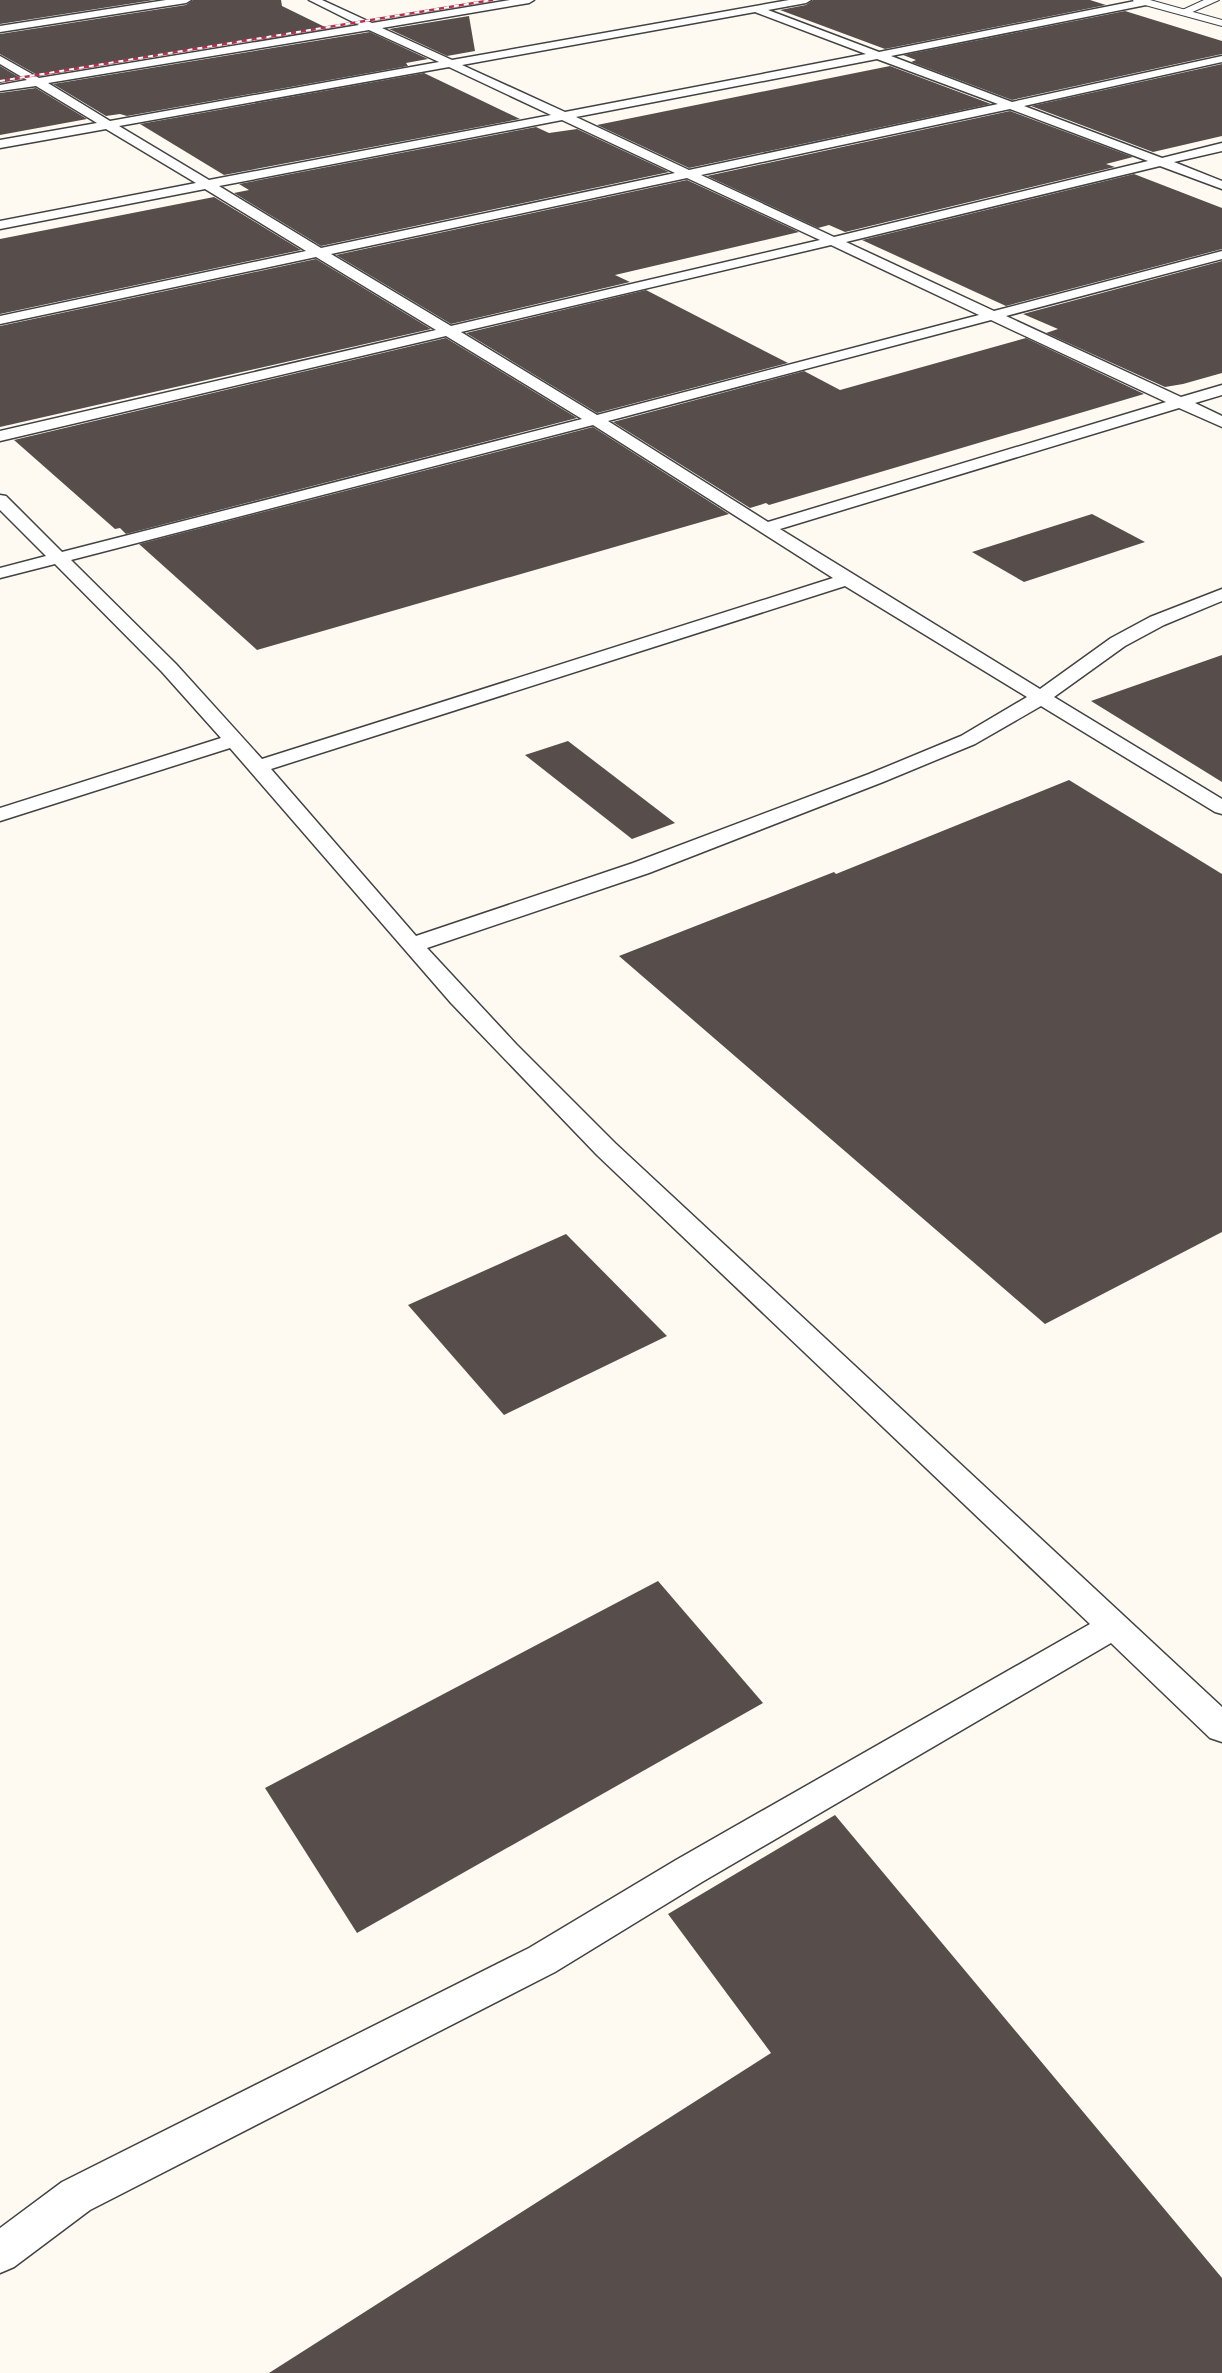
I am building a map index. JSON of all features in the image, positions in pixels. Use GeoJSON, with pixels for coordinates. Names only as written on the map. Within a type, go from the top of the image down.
{"type":"FeatureCollection","features":[{"type":"Feature","properties":{"kind":"street"},"geometry":{"type":"LineString","coordinates":[[1184,12],[1214,0]]}},
{"type":"Feature","properties":{"kind":"street"},"geometry":{"type":"LineString","coordinates":[[1142,1],[1222,23]]}},
{"type":"Feature","properties":{"kind":"lane"},"geometry":{"type":"LineString","coordinates":[[0,29],[186,0]]}},
{"type":"Feature","properties":{"kind":"lane"},"geometry":{"type":"LineString","coordinates":[[314,0],[1222,422]]}},
{"type":"Feature","properties":{"kind":"lane"},"geometry":{"type":"LineString","coordinates":[[0,88],[529,0]]}},
{"type":"Feature","properties":{"kind":"lane"},"geometry":{"type":"LineString","coordinates":[[732,0],[1222,185]]}},
{"type":"Feature","properties":{"kind":"lane"},"geometry":{"type":"LineString","coordinates":[[0,144],[806,0]]}},
{"type":"Feature","properties":{"kind":"lane"},"geometry":{"type":"LineString","coordinates":[[0,225],[564,115],[882,56],[1142,1]]}},
{"type":"Feature","properties":{"kind":"lane"},"geometry":{"type":"LineString","coordinates":[[0,320],[1012,105],[1222,58]]}},
{"type":"Feature","properties":{"kind":"lane"},"geometry":{"type":"LineString","coordinates":[[0,60],[595,420],[1040,698],[1222,808]]}},
{"type":"Feature","properties":{"kind":"lane"},"geometry":{"type":"LineString","coordinates":[[0,436],[446,330],[833,241],[1222,147]]}},
{"type":"Feature","properties":{"kind":"lane"},"geometry":{"type":"LineString","coordinates":[[0,573],[595,420],[1222,255]]}},
{"type":"Feature","properties":{"kind":"lane"},"geometry":{"type":"LineString","coordinates":[[766,528],[1222,390]]}},
{"type":"Feature","properties":{"kind":"lane"},"geometry":{"type":"LineString","coordinates":[[0,500],[169,668],[258,767],[457,997],[531,1076],[606,1149],[1222,1728]]}},
{"type":"Feature","properties":{"kind":"lane"},"geometry":{"type":"LineString","coordinates":[[258,767],[847,578]]}},
{"type":"Feature","properties":{"kind":"lane"},"geometry":{"type":"LineString","coordinates":[[412,945],[641,868],[876,778],[968,740],[1040,698],[1118,642],[1157,621],[1222,594]]}},
{"type":"Feature","properties":{"kind":"lane"},"geometry":{"type":"LineString","coordinates":[[0,815],[234,740]]}},
{"type":"Feature","properties":{"kind":"lane"},"geometry":{"type":"LineString","coordinates":[[0,2253],[76,2196],[542,1960],[689,1871],[1113,1626]]}},
{"type":"Feature","properties":{"kind":"building"},"geometry":{"type":"Polygon","coordinates":[[[0,0],[154,0],[0,24],[0,0]]]}},
{"type":"Feature","properties":{"kind":"building"},"geometry":{"type":"Polygon","coordinates":[[[193,0],[281,0],[282,6],[327,28],[39,76],[0,54],[0,34],[186,5],[193,0]]]}},
{"type":"Feature","properties":{"kind":"building"},"geometry":{"type":"Polygon","coordinates":[[[813,0],[1090,0],[1106,5],[885,49],[780,10],[806,5],[813,0]]]}},
{"type":"Feature","properties":{"kind":"building"},"geometry":{"type":"Polygon","coordinates":[[[1125,11],[1222,41],[1222,54],[1012,100],[911,62],[916,60],[903,55],[1125,11]]]}},
{"type":"Feature","properties":{"kind":"building"},"geometry":{"type":"Polygon","coordinates":[[[469,16],[475,51],[447,56],[389,29],[469,16]]]}},
{"type":"Feature","properties":{"kind":"building"},"geometry":{"type":"Polygon","coordinates":[[[370,32],[428,59],[406,63],[408,66],[127,116],[120,114],[106,116],[53,84],[370,32]]]}},
{"type":"Feature","properties":{"kind":"building"},"geometry":{"type":"Polygon","coordinates":[[[1222,64],[1222,136],[1153,152],[1031,106],[1222,64]]]}},
{"type":"Feature","properties":{"kind":"building"},"geometry":{"type":"Polygon","coordinates":[[[0,66],[22,79],[0,83],[0,66]]]}},
{"type":"Feature","properties":{"kind":"building"},"geometry":{"type":"Polygon","coordinates":[[[890,66],[991,104],[689,168],[597,125],[890,66]]]}},
{"type":"Feature","properties":{"kind":"building"},"geometry":{"type":"Polygon","coordinates":[[[424,73],[520,119],[224,175],[140,124],[424,73]]]}},
{"type":"Feature","properties":{"kind":"building"},"geometry":{"type":"Polygon","coordinates":[[[36,88],[87,119],[0,135],[0,93],[36,88]]]}},
{"type":"Feature","properties":{"kind":"building"},"geometry":{"type":"Polygon","coordinates":[[[1010,111],[1133,157],[1106,164],[1115,167],[845,232],[829,225],[818,228],[707,176],[1010,111]]]}},
{"type":"Feature","properties":{"kind":"building"},"geometry":{"type":"Polygon","coordinates":[[[536,127],[549,133],[577,129],[669,172],[321,246],[234,193],[249,190],[239,184],[536,127]]]}},
{"type":"Feature","properties":{"kind":"building"},"geometry":{"type":"Polygon","coordinates":[[[1134,174],[1222,208],[1222,249],[1006,306],[862,240],[1134,174]]]}},
{"type":"Feature","properties":{"kind":"building"},"geometry":{"type":"Polygon","coordinates":[[[687,180],[799,232],[615,275],[630,282],[451,324],[336,255],[687,180]]]}},
{"type":"Feature","properties":{"kind":"building"},"geometry":{"type":"Polygon","coordinates":[[[214,197],[301,250],[0,314],[0,239],[214,197]]]}},
{"type":"Feature","properties":{"kind":"building"},"geometry":{"type":"Polygon","coordinates":[[[316,259],[431,329],[0,427],[0,326],[316,259]]]}},
{"type":"Feature","properties":{"kind":"building"},"geometry":{"type":"Polygon","coordinates":[[[1222,261],[1222,373],[1183,384],[1165,387],[1046,333],[1058,329],[1023,314],[1222,261]]]}},
{"type":"Feature","properties":{"kind":"building"},"geometry":{"type":"Polygon","coordinates":[[[646,290],[788,363],[597,413],[466,333],[646,290]]]}},
{"type":"Feature","properties":{"kind":"building"},"geometry":{"type":"Polygon","coordinates":[[[446,338],[577,418],[126,534],[120,528],[115,529],[14,440],[446,338]]]}},
{"type":"Feature","properties":{"kind":"building"},"geometry":{"type":"Polygon","coordinates":[[[1026,338],[1144,394],[769,505],[766,503],[750,508],[613,422],[804,371],[840,390],[1026,338]]]}},
{"type":"Feature","properties":{"kind":"building"},"geometry":{"type":"Polygon","coordinates":[[[593,427],[729,514],[257,650],[139,544],[593,427]]]}},
{"type":"Feature","properties":{"kind":"building"},"geometry":{"type":"Polygon","coordinates":[[[1092,514],[1145,542],[1024,582],[972,552],[1092,514]]]}},
{"type":"Feature","properties":{"kind":"building"},"geometry":{"type":"Polygon","coordinates":[[[1222,655],[1222,782],[1091,701],[1222,655]]]}},
{"type":"Feature","properties":{"kind":"building"},"geometry":{"type":"Polygon","coordinates":[[[568,741],[675,823],[632,839],[525,755],[568,741]]]}},
{"type":"Feature","properties":{"kind":"building"},"geometry":{"type":"Polygon","coordinates":[[[1069,780],[1222,874],[1222,1232],[1045,1324],[619,956],[834,872],[836,874],[1069,780]]]}},
{"type":"Feature","properties":{"kind":"building"},"geometry":{"type":"Polygon","coordinates":[[[566,1234],[667,1336],[504,1415],[408,1305],[566,1234]]]}},
{"type":"Feature","properties":{"kind":"building"},"geometry":{"type":"Polygon","coordinates":[[[658,1581],[763,1703],[357,1933],[265,1788],[658,1581]]]}},
{"type":"Feature","properties":{"kind":"building"},"geometry":{"type":"Polygon","coordinates":[[[835,1815],[1222,2278],[1222,2373],[269,2373],[771,2053],[668,1914],[835,1815]]]}},
{"type":"Feature","properties":{"kind":"railway"},"geometry":{"type":"LineString","coordinates":[[0,81],[492,0]]}}]}
